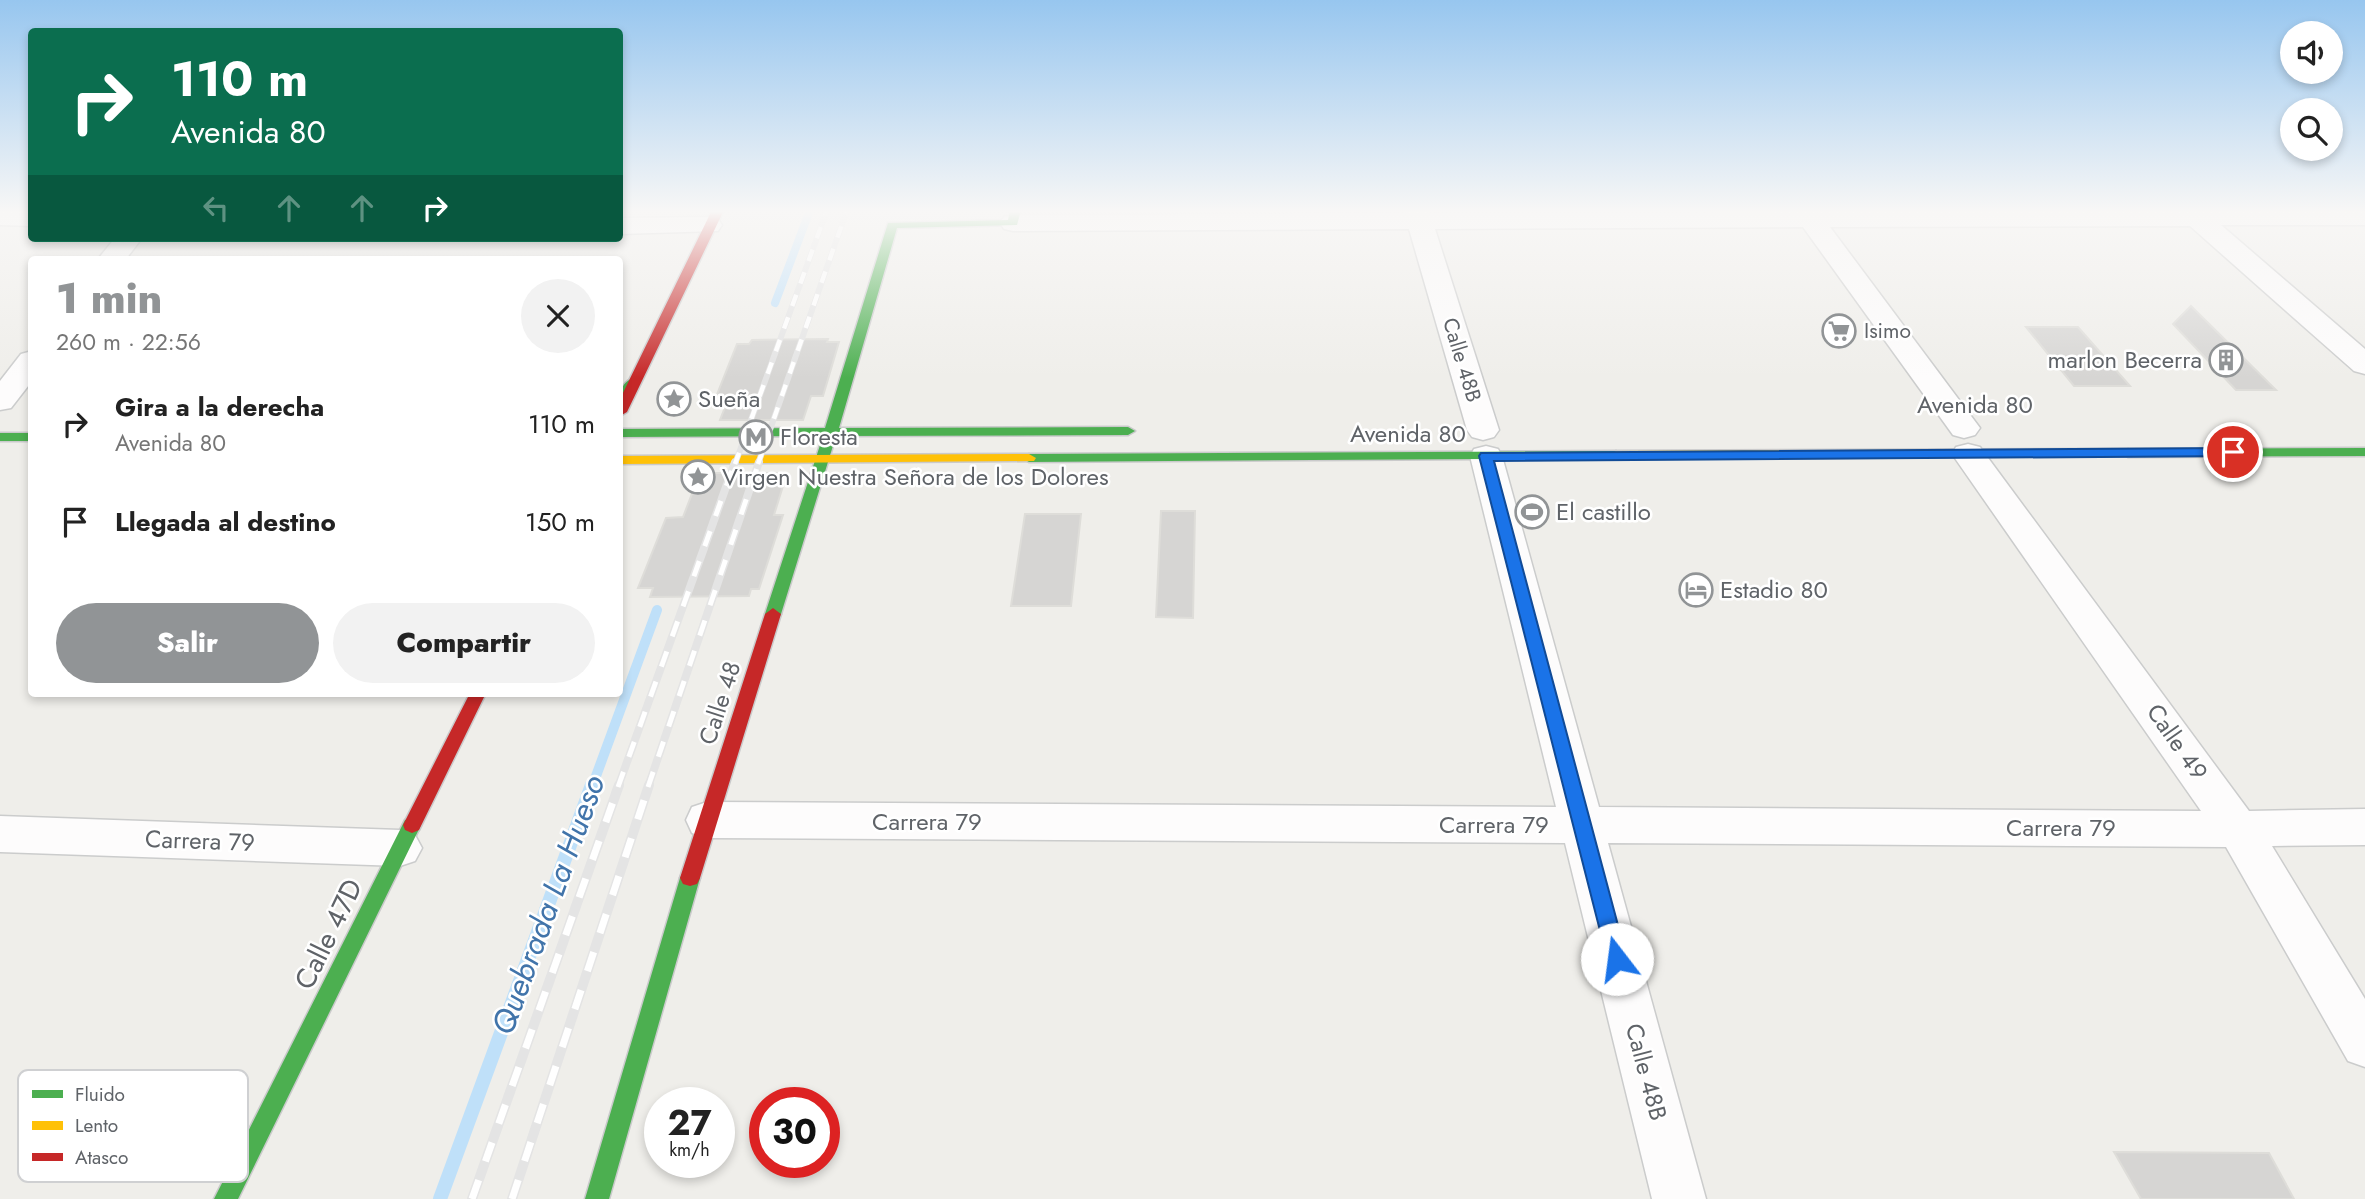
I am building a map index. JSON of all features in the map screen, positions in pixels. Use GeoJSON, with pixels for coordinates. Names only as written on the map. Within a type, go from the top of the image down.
{"type":"FeatureCollection","features":[{"type":"Feature","properties":{"kind":"main road"},"geometry":{"type":"LineString","coordinates":[[623,406],[690,266]]}},
{"type":"Feature","properties":{"kind":"main road","name":"Calle 48"},"geometry":{"type":"LineString","coordinates":[[597,1199],[707,820],[831,432],[880,266]]}},
{"type":"Feature","properties":{"kind":"main road"},"geometry":{"type":"LineString","coordinates":[[623,396],[634,382]]}},
{"type":"Feature","properties":{"kind":"main road"},"geometry":{"type":"LineString","coordinates":[[623,433],[1147,431]]}},
{"type":"Feature","properties":{"kind":"main road","name":"Avenida 80"},"geometry":{"type":"LineString","coordinates":[[623,460],[822,459],[1483,437],[1965,434],[2365,452]]}},
{"type":"Feature","properties":{"kind":"main road"},"geometry":{"type":"LineString","coordinates":[[0,438],[28,437]]}},
{"type":"Feature","properties":{"kind":"main road","name":"Calle 47D"},"geometry":{"type":"LineString","coordinates":[[248,1155],[476,697]]}},
{"type":"Feature","properties":{"kind":"main road","name":"Calle 47D"},"geometry":{"type":"LineString","coordinates":[[226,1199],[234,1182]]}},
{"type":"Feature","properties":{"kind":"street","name":"Calle 48B"},"geometry":{"type":"LineString","coordinates":[[1433,266],[1483,437],[1679,1199]]}},
{"type":"Feature","properties":{"kind":"street","name":"Calle 49"},"geometry":{"type":"LineString","coordinates":[[1845,266],[1965,434],[2238,829],[2365,1044]]}},
{"type":"Feature","properties":{"kind":"street"},"geometry":{"type":"LineString","coordinates":[[2252,266],[2365,365]]}},
{"type":"Feature","properties":{"kind":"street"},"geometry":{"type":"LineString","coordinates":[[0,401],[28,365]]}},
{"type":"Feature","properties":{"kind":"street","name":"Carrera 79"},"geometry":{"type":"LineString","coordinates":[[707,820],[2238,829],[2365,827]]}},
{"type":"Feature","properties":{"kind":"street","name":"Carrera 79"},"geometry":{"type":"LineString","coordinates":[[0,834],[400,848]]}},
{"type":"Feature","properties":{"kind":"building","name":"marlon Becerra"},"geometry":{"type":"Polygon","coordinates":[[[2191,306],[2276,390],[2236,390],[2173,324],[2191,306]]]}},
{"type":"Feature","properties":{"kind":"building"},"geometry":{"type":"Polygon","coordinates":[[[2026,327],[2078,327],[2130,386],[2074,386],[2026,327]]]}},
{"type":"Feature","properties":{"kind":"building"},"geometry":{"type":"Polygon","coordinates":[[[828,339],[827,342],[839,342],[823,396],[811,396],[803,420],[720,420],[729,397],[716,397],[737,344],[749,344],[752,340],[828,339]]]}},
{"type":"Feature","properties":{"kind":"building"},"geometry":{"type":"Polygon","coordinates":[[[700,473],[787,473],[774,515],[783,515],[759,589],[751,589],[749,596],[650,597],[653,588],[638,588],[666,518],[683,517],[700,473]]]}},
{"type":"Feature","properties":{"kind":"building"},"geometry":{"type":"Polygon","coordinates":[[[1161,511],[1195,511],[1193,618],[1156,617],[1161,511]]]}},
{"type":"Feature","properties":{"kind":"building"},"geometry":{"type":"Polygon","coordinates":[[[1025,514],[1081,514],[1071,606],[1011,606],[1025,514]]]}},
{"type":"Feature","properties":{"kind":"building"},"geometry":{"type":"Polygon","coordinates":[[[2114,1152],[2269,1153],[2294,1199],[2141,1199],[2114,1152]]]}},
{"type":"Feature","properties":{"kind":"waterway","name":"Quebrada La Hueso"},"geometry":{"type":"LineString","coordinates":[[775,303],[789,266]]}},
{"type":"Feature","properties":{"kind":"waterway","name":"Quebrada La Hueso"},"geometry":{"type":"LineString","coordinates":[[592,787],[657,610]]}},
{"type":"Feature","properties":{"kind":"waterway","name":"Quebrada La Hueso"},"geometry":{"type":"LineString","coordinates":[[440,1199],[592,785]]}},
{"type":"Feature","properties":{"kind":"railway"},"geometry":{"type":"LineString","coordinates":[[735,464],[807,266]]}},
{"type":"Feature","properties":{"kind":"railway"},"geometry":{"type":"LineString","coordinates":[[758,464],[827,266]]}},
{"type":"Feature","properties":{"kind":"railway"},"geometry":{"type":"LineString","coordinates":[[618,787],[735,462]]}},
{"type":"Feature","properties":{"kind":"railway"},"geometry":{"type":"LineString","coordinates":[[648,787],[759,462]]}},
{"type":"Feature","properties":{"kind":"railway"},"geometry":{"type":"LineString","coordinates":[[472,1199],[619,785]]}},
{"type":"Feature","properties":{"kind":"railway"},"geometry":{"type":"LineString","coordinates":[[512,1199],[649,785]]}},
{"type":"Feature","properties":{"kind":"traffic: fast"},"geometry":{"type":"LineString","coordinates":[[773,614],[880,266]]}},
{"type":"Feature","properties":{"kind":"traffic: fast"},"geometry":{"type":"LineString","coordinates":[[623,395],[634,382]]}},
{"type":"Feature","properties":{"kind":"traffic: fast"},"geometry":{"type":"LineString","coordinates":[[623,433],[1128,431]]}},
{"type":"Feature","properties":{"kind":"traffic: fast"},"geometry":{"type":"LineString","coordinates":[[0,437],[28,437]]}},
{"type":"Feature","properties":{"kind":"traffic: fast"},"geometry":{"type":"LineString","coordinates":[[2128,453],[2365,452]]}},
{"type":"Feature","properties":{"kind":"traffic: fast"},"geometry":{"type":"LineString","coordinates":[[1029,458],[1616,455]]}},
{"type":"Feature","properties":{"kind":"traffic: fast"},"geometry":{"type":"LineString","coordinates":[[248,1155],[412,825]]}},
{"type":"Feature","properties":{"kind":"traffic: fast"},"geometry":{"type":"LineString","coordinates":[[597,1199],[690,878]]}},
{"type":"Feature","properties":{"kind":"traffic: fast"},"geometry":{"type":"LineString","coordinates":[[226,1199],[234,1182]]}},
{"type":"Feature","properties":{"kind":"traffic: slow"},"geometry":{"type":"LineString","coordinates":[[1616,455],[2128,453]]}},
{"type":"Feature","properties":{"kind":"traffic: slow"},"geometry":{"type":"LineString","coordinates":[[623,460],[1029,458]]}},
{"type":"Feature","properties":{"kind":"traffic: jam"},"geometry":{"type":"LineString","coordinates":[[623,406],[691,266]]}},
{"type":"Feature","properties":{"kind":"traffic: jam"},"geometry":{"type":"LineString","coordinates":[[690,878],[773,614]]}},
{"type":"Feature","properties":{"kind":"traffic: jam"},"geometry":{"type":"LineString","coordinates":[[412,825],[476,697]]}},
{"type":"Feature","properties":{"kind":"place","name":"Isimo"},"geometry":{"type":"Point","coordinates":[1839,331]}},
{"type":"Feature","properties":{"kind":"place","name":"marlon Becerra"},"geometry":{"type":"Point","coordinates":[2226,360]}},
{"type":"Feature","properties":{"kind":"place","name":"Sueña"},"geometry":{"type":"Point","coordinates":[674,399]}},
{"type":"Feature","properties":{"kind":"place","name":"Floresta"},"geometry":{"type":"Point","coordinates":[756,437]}},
{"type":"Feature","properties":{"kind":"place","name":"Virgen Nuestra Señora de los Dolores"},"geometry":{"type":"Point","coordinates":[698,477]}},
{"type":"Feature","properties":{"kind":"place","name":"El castillo"},"geometry":{"type":"Point","coordinates":[1532,512]}},
{"type":"Feature","properties":{"kind":"place","name":"Estadio 80"},"geometry":{"type":"Point","coordinates":[1696,590]}},
{"type":"Feature","properties":{"kind":"route"},"geometry":{"type":"LineString","coordinates":[[1617,959],[1486,456],[2233,452]]}}]}
